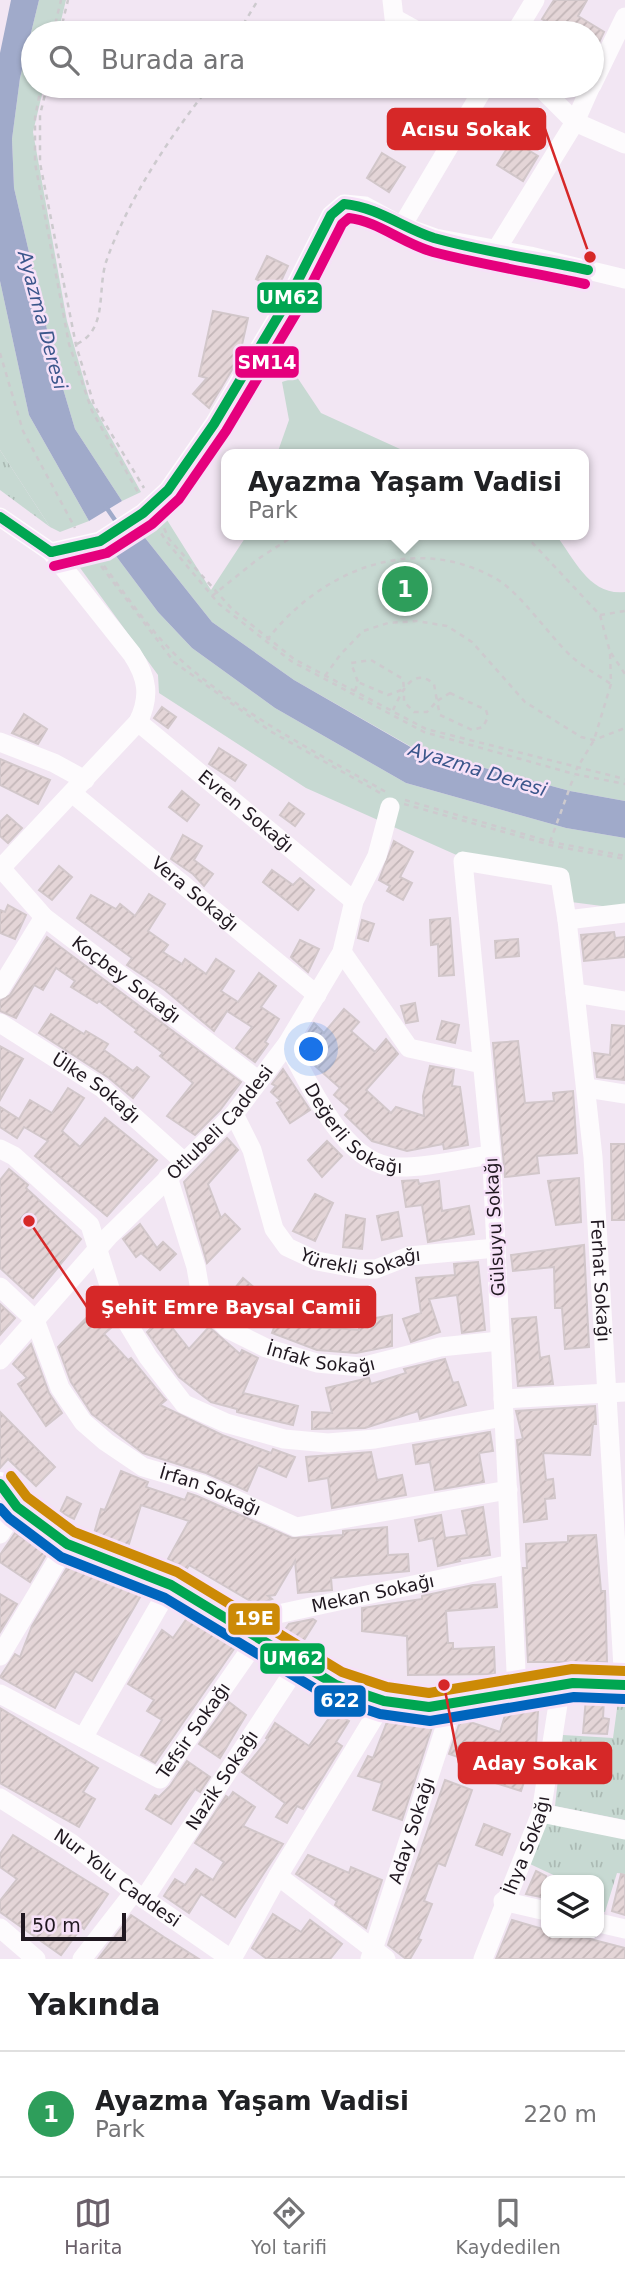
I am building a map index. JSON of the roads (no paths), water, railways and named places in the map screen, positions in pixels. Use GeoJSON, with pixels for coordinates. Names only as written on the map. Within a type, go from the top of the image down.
{"type":"FeatureCollection","features":[{"type":"Feature","properties":{"kind":"main road"},"geometry":{"type":"LineString","coordinates":[[0,1484],[17,1507],[67,1544],[171,1586],[336,1685],[384,1702],[429,1707],[561,1685],[624,1685]]}},
{"type":"Feature","properties":{"kind":"street"},"geometry":{"type":"LineString","coordinates":[[522,21],[534,0]]}},
{"type":"Feature","properties":{"kind":"street"},"geometry":{"type":"LineString","coordinates":[[393,9],[407,21]]}},
{"type":"Feature","properties":{"kind":"street"},"geometry":{"type":"LineString","coordinates":[[604,60],[625,17]]}},
{"type":"Feature","properties":{"kind":"street"},"geometry":{"type":"LineString","coordinates":[[402,226],[478,98]]}},
{"type":"Feature","properties":{"kind":"street"},"geometry":{"type":"LineString","coordinates":[[551,98],[575,122],[625,144]]}},
{"type":"Feature","properties":{"kind":"street"},"geometry":{"type":"LineString","coordinates":[[496,250],[575,122],[586,98]]}},
{"type":"Feature","properties":{"kind":"street"},"geometry":{"type":"LineString","coordinates":[[51,552],[91,544],[148,509],[180,475],[214,424],[337,208],[356,203],[402,226],[435,238],[625,279]]}},
{"type":"Feature","properties":{"kind":"street"},"geometry":{"type":"LineString","coordinates":[[0,517],[51,552],[142,669],[147,699],[138,723],[0,868]]}},
{"type":"Feature","properties":{"kind":"street","name":"Evren Sokağı"},"geometry":{"type":"LineString","coordinates":[[138,723],[354,901]]}},
{"type":"Feature","properties":{"kind":"street","name":"Vera Sokağı"},"geometry":{"type":"LineString","coordinates":[[0,742],[54,763],[317,995]]}},
{"type":"Feature","properties":{"kind":"street","name":"Otlubeli Caddesi"},"geometry":{"type":"LineString","coordinates":[[0,1360],[97,1250],[183,1161],[234,1114],[287,1044],[342,952],[354,901],[377,856],[390,801]]}},
{"type":"Feature","properties":{"kind":"street","name":"Gülsuyu Sokağı"},"geometry":{"type":"LineString","coordinates":[[517,1692],[491,1155],[463,862],[560,877]]}},
{"type":"Feature","properties":{"kind":"street","name":"Koçbey Sokağı"},"geometry":{"type":"LineString","coordinates":[[0,868],[44,917],[259,1081]]}},
{"type":"Feature","properties":{"kind":"street","name":"Ferhat Sokağı"},"geometry":{"type":"LineString","coordinates":[[560,877],[586,1088],[616,1392],[624,1685]]}},
{"type":"Feature","properties":{"kind":"street"},"geometry":{"type":"LineString","coordinates":[[567,920],[625,913]]}},
{"type":"Feature","properties":{"kind":"street"},"geometry":{"type":"LineString","coordinates":[[0,989],[7,962],[44,917]]}},
{"type":"Feature","properties":{"kind":"street"},"geometry":{"type":"LineString","coordinates":[[342,952],[409,1048],[482,1064]]}},
{"type":"Feature","properties":{"kind":"street"},"geometry":{"type":"LineString","coordinates":[[575,993],[625,1001]]}},
{"type":"Feature","properties":{"kind":"street","name":"Ülke Sokağı"},"geometry":{"type":"LineString","coordinates":[[0,1023],[102,1088],[183,1161]]}},
{"type":"Feature","properties":{"kind":"street","name":"Değerli Sokağı"},"geometry":{"type":"LineString","coordinates":[[287,1044],[341,1134],[355,1151],[373,1161],[394,1167],[491,1155]]}},
{"type":"Feature","properties":{"kind":"street"},"geometry":{"type":"LineString","coordinates":[[586,1088],[625,1094]]}},
{"type":"Feature","properties":{"kind":"street","name":"Yürekli Sokağı"},"geometry":{"type":"LineString","coordinates":[[234,1114],[252,1150],[274,1229],[287,1247],[317,1261],[360,1269],[376,1269],[409,1256],[496,1248]]}},
{"type":"Feature","properties":{"kind":"street"},"geometry":{"type":"LineString","coordinates":[[0,1149],[14,1156],[90,1225],[114,1301],[148,1357],[184,1405],[226,1423],[284,1438],[328,1443],[375,1439],[504,1408],[616,1392]]}},
{"type":"Feature","properties":{"kind":"street","name":"İnfak Sokağı"},"geometry":{"type":"LineString","coordinates":[[168,1177],[195,1267],[202,1302],[228,1329],[265,1348],[317,1363],[360,1367],[440,1347],[500,1341]]}},
{"type":"Feature","properties":{"kind":"street","name":"İrfan Sokağı"},"geometry":{"type":"LineString","coordinates":[[0,1287],[35,1320],[60,1388],[83,1422],[106,1442],[143,1467],[201,1484],[296,1527],[508,1490]]}},
{"type":"Feature","properties":{"kind":"street"},"geometry":{"type":"LineString","coordinates":[[0,1534],[17,1507]]}},
{"type":"Feature","properties":{"kind":"street"},"geometry":{"type":"LineString","coordinates":[[0,1656],[67,1544]]}},
{"type":"Feature","properties":{"kind":"street","name":"Mekan Sokağı"},"geometry":{"type":"LineString","coordinates":[[236,1623],[511,1564]]}},
{"type":"Feature","properties":{"kind":"street"},"geometry":{"type":"LineString","coordinates":[[83,1738],[171,1586]]}},
{"type":"Feature","properties":{"kind":"street","name":"Tefsir Sokağı"},"geometry":{"type":"LineString","coordinates":[[0,1693],[160,1779],[259,1637]]}},
{"type":"Feature","properties":{"kind":"street","name":"Nazik Sokağı"},"geometry":{"type":"LineString","coordinates":[[82,1959],[139,1895],[300,1662]]}},
{"type":"Feature","properties":{"kind":"street","name":"İhya Sokağı"},"geometry":{"type":"LineString","coordinates":[[483,1959],[503,1901],[541,1813],[561,1685]]}},
{"type":"Feature","properties":{"kind":"street"},"geometry":{"type":"LineString","coordinates":[[231,1959],[384,1702]]}},
{"type":"Feature","properties":{"kind":"street","name":"Aday Sokağı"},"geometry":{"type":"LineString","coordinates":[[376,1955],[453,1703]]}},
{"type":"Feature","properties":{"kind":"street","name":"Nur Yolu Caddesi"},"geometry":{"type":"LineString","coordinates":[[0,1798],[71,1843],[139,1895],[231,1959]]}},
{"type":"Feature","properties":{"kind":"street"},"geometry":{"type":"LineString","coordinates":[[541,1813],[625,1830]]}},
{"type":"Feature","properties":{"kind":"street"},"geometry":{"type":"LineString","coordinates":[[278,1876],[376,1955]]}},
{"type":"Feature","properties":{"kind":"street"},"geometry":{"type":"LineString","coordinates":[[503,1901],[541,1910]]}},
{"type":"Feature","properties":{"kind":"street"},"geometry":{"type":"LineString","coordinates":[[604,1924],[625,1929]]}},
{"type":"Feature","properties":{"kind":"street"},"geometry":{"type":"LineString","coordinates":[[0,1928],[36,1959]]}},
{"type":"Feature","properties":{"kind":"water"},"geometry":{"type":"Polygon","coordinates":[[[11,0],[39,0],[34,21],[21,21],[21,74],[12,139],[14,188],[53,355],[75,429],[122,501],[89,521],[29,415],[0,281],[0,53],[11,0]]]}},
{"type":"Feature","properties":{"kind":"water"},"geometry":{"type":"Polygon","coordinates":[[[138,529],[212,622],[294,680],[414,749],[570,791],[625,801],[625,838],[566,828],[406,783],[275,708],[192,648],[158,612],[110,548],[138,529]]]}},
{"type":"Feature","properties":{"kind":"waterway","name":"Ayazma Deresi"},"geometry":{"type":"LineString","coordinates":[[106,507],[117,523]]}},
{"type":"Feature","properties":{"kind":"place","name":"Acısu Sokak"},"geometry":{"type":"Point","coordinates":[590,257]}},
{"type":"Feature","properties":{"kind":"place","name":"Ayazma Yaşam Vadisi"},"geometry":{"type":"Point","coordinates":[405,589]}},
{"type":"Feature","properties":{"kind":"place","name":"Şehit Emre Baysal Camii"},"geometry":{"type":"Point","coordinates":[29,1221]}},
{"type":"Feature","properties":{"kind":"place","name":"Aday Sokak"},"geometry":{"type":"Point","coordinates":[444,1685]}}]}
